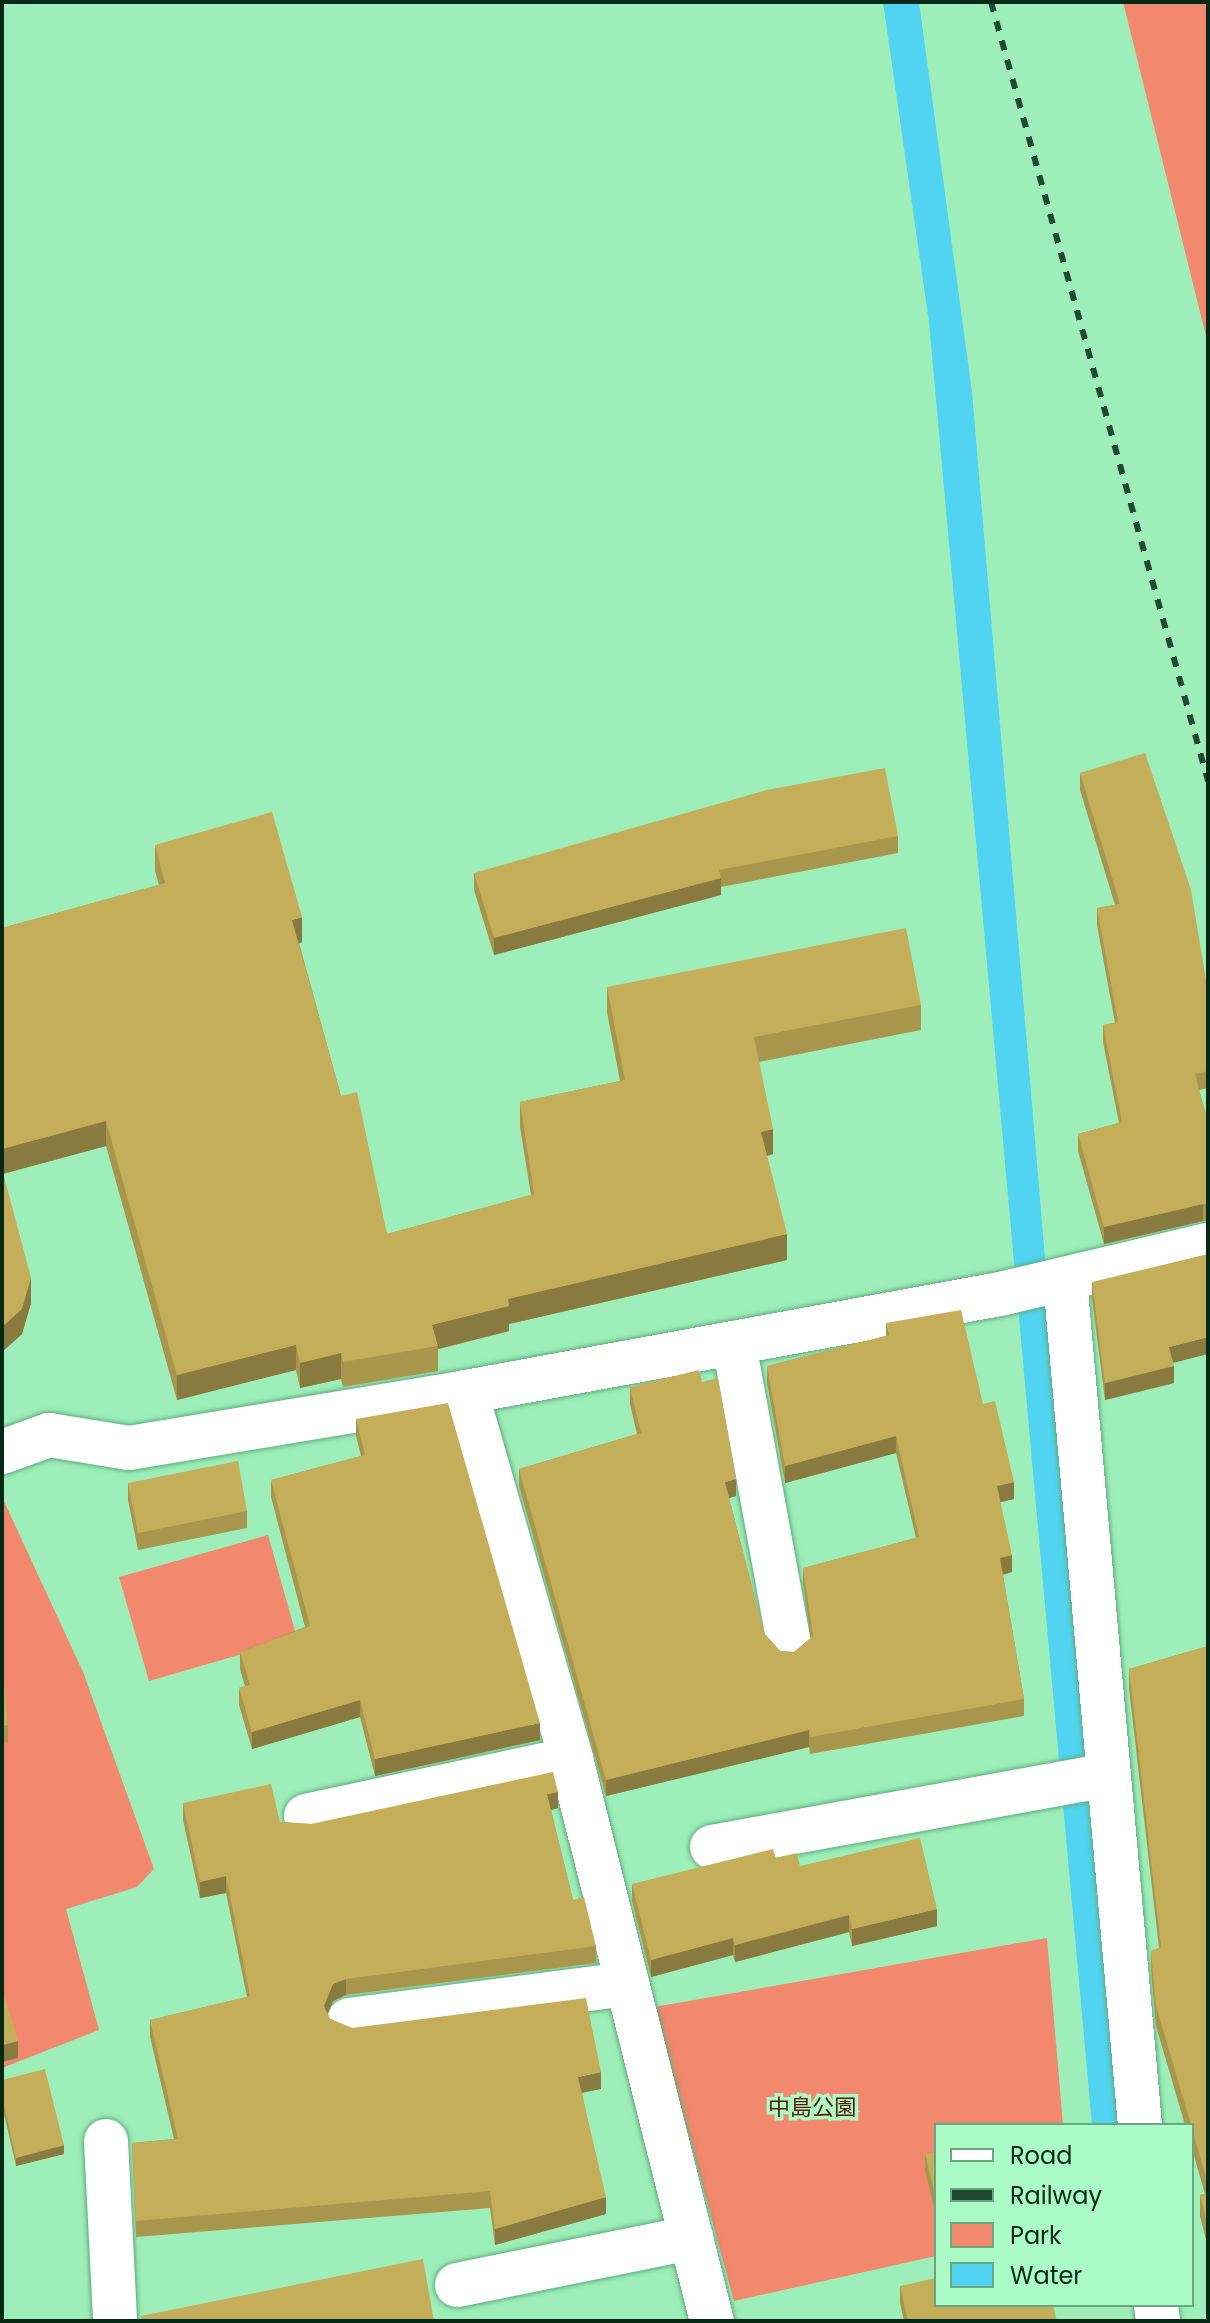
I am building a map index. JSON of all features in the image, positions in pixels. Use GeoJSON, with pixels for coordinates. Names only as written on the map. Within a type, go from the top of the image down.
{"type":"FeatureCollection","features":[{"type":"Feature","properties":{"kind":"street"},"geometry":{"type":"LineString","coordinates":[[2,1452],[49,1435],[129,1448],[466,1392],[1038,1286],[1208,1245]]}},
{"type":"Feature","properties":{"kind":"street"},"geometry":{"type":"LineString","coordinates":[[1038,1286],[1083,1779],[1140,2123]]}},
{"type":"Feature","properties":{"kind":"street"},"geometry":{"type":"LineString","coordinates":[[734,1344],[789,1645]]}},
{"type":"Feature","properties":{"kind":"street"},"geometry":{"type":"LineString","coordinates":[[466,1392],[571,1759],[712,2321]]}},
{"type":"Feature","properties":{"kind":"street"},"geometry":{"type":"LineString","coordinates":[[306,1816],[571,1759]]}},
{"type":"Feature","properties":{"kind":"street"},"geometry":{"type":"LineString","coordinates":[[712,1847],[1083,1779]]}},
{"type":"Feature","properties":{"kind":"street"},"geometry":{"type":"LineString","coordinates":[[349,2020],[627,1984]]}},
{"type":"Feature","properties":{"kind":"street"},"geometry":{"type":"LineString","coordinates":[[106,2141],[115,2321]]}},
{"type":"Feature","properties":{"kind":"street"},"geometry":{"type":"LineString","coordinates":[[457,2285],[691,2238]]}},
{"type":"Feature","properties":{"kind":"green space"},"geometry":{"type":"Polygon","coordinates":[[[1123,2],[1208,2],[1208,344],[1123,2]]]}},
{"type":"Feature","properties":{"kind":"green space"},"geometry":{"type":"Polygon","coordinates":[[[2,1497],[83,1672],[154,1869],[137,1887],[66,1909],[99,2030],[2,2068],[2,1497]]]}},
{"type":"Feature","properties":{"kind":"green space"},"geometry":{"type":"Polygon","coordinates":[[[268,1535],[297,1638],[149,1681],[119,1577],[268,1535]]]}},
{"type":"Feature","properties":{"kind":"green space","name":"中島公園"},"geometry":{"type":"Polygon","coordinates":[[[1047,1938],[1063,2123],[934,2123],[934,2256],[734,2301],[654,2007],[1047,1938]]]}},
{"type":"Feature","properties":{"kind":"water"},"geometry":{"type":"Polygon","coordinates":[[[883,2],[919,2],[972,392],[1118,2123],[1092,2123],[929,322],[883,2]]]}},
{"type":"Feature","properties":{"kind":"building"},"geometry":{"type":"Polygon","coordinates":[[[1145,753],[1191,890],[1208,992],[1208,1071],[1195,1074],[1208,1122],[1208,1204],[1104,1227],[1078,1134],[1122,1122],[1103,1025],[1118,1022],[1097,908],[1120,904],[1080,773],[1145,753]]]}},
{"type":"Feature","properties":{"kind":"building"},"geometry":{"type":"Polygon","coordinates":[[[885,768],[898,836],[719,870],[721,878],[494,938],[474,873],[767,790],[885,768]]]}},
{"type":"Feature","properties":{"kind":"building"},"geometry":{"type":"Polygon","coordinates":[[[272,812],[302,917],[292,920],[341,1096],[357,1092],[387,1234],[534,1194],[520,1102],[625,1080],[607,987],[906,928],[921,1005],[754,1037],[773,1129],[761,1132],[787,1234],[508,1299],[509,1306],[432,1325],[438,1346],[343,1362],[341,1353],[300,1363],[296,1345],[177,1375],[106,1121],[2,1149],[2,928],[165,883],[155,845],[272,812]]]}},
{"type":"Feature","properties":{"kind":"building"},"geometry":{"type":"Polygon","coordinates":[[[2,1169],[31,1278],[22,1309],[2,1327],[2,1169]]]}},
{"type":"Feature","properties":{"kind":"building"},"geometry":{"type":"Polygon","coordinates":[[[1208,1254],[1208,1337],[1169,1347],[1174,1366],[1105,1383],[1092,1282],[1208,1254]]]}},
{"type":"Feature","properties":{"kind":"building"},"geometry":{"type":"Polygon","coordinates":[[[961,1310],[983,1404],[995,1401],[1014,1482],[997,1486],[1012,1555],[1000,1558],[1024,1699],[810,1737],[809,1730],[606,1780],[519,1469],[641,1433],[630,1387],[699,1370],[702,1382],[718,1378],[736,1479],[725,1482],[764,1633],[780,1651],[794,1652],[813,1636],[803,1568],[919,1537],[896,1436],[785,1466],[767,1366],[889,1335],[886,1323],[961,1310]]]}},
{"type":"Feature","properties":{"kind":"building"},"geometry":{"type":"Polygon","coordinates":[[[448,1403],[540,1723],[375,1759],[360,1700],[252,1732],[239,1688],[250,1685],[240,1652],[310,1626],[271,1480],[365,1455],[356,1419],[448,1403]]]}},
{"type":"Feature","properties":{"kind":"building"},"geometry":{"type":"Polygon","coordinates":[[[238,1461],[247,1511],[138,1533],[128,1483],[238,1461]]]}},
{"type":"Feature","properties":{"kind":"building"},"geometry":{"type":"Polygon","coordinates":[[[1208,1646],[1208,2184],[1194,2136],[1194,2123],[1190,2123],[1156,2006],[1151,1951],[1161,1947],[1129,1669],[1208,1646]]]}},
{"type":"Feature","properties":{"kind":"building"},"geometry":{"type":"Polygon","coordinates":[[[2,1680],[8,1725],[2,1726],[2,1680]]]}},
{"type":"Feature","properties":{"kind":"building"},"geometry":{"type":"Polygon","coordinates":[[[553,1772],[558,1792],[547,1794],[573,1900],[584,1897],[596,1946],[346,1979],[333,1984],[324,2006],[330,2019],[352,2028],[586,1998],[601,2072],[578,2077],[606,2197],[495,2229],[490,2191],[136,2221],[132,2143],[178,2139],[150,2020],[250,1996],[226,1876],[200,1882],[183,1803],[271,1784],[280,1822],[311,1824],[553,1772]]]}},
{"type":"Feature","properties":{"kind":"building"},"geometry":{"type":"Polygon","coordinates":[[[920,1838],[937,1909],[852,1929],[849,1915],[735,1945],[733,1938],[651,1960],[632,1884],[773,1849],[776,1858],[797,1853],[800,1866],[920,1838]]]}},
{"type":"Feature","properties":{"kind":"building"},"geometry":{"type":"Polygon","coordinates":[[[2,1988],[18,2041],[2,2045],[2,1988]]]}},
{"type":"Feature","properties":{"kind":"building"},"geometry":{"type":"Polygon","coordinates":[[[45,2069],[64,2145],[16,2158],[2,2096],[2,2080],[45,2069]]]}},
{"type":"Feature","properties":{"kind":"building"},"geometry":{"type":"Polygon","coordinates":[[[934,2152],[934,2190],[925,2154],[934,2152]]]}},
{"type":"Feature","properties":{"kind":"building"},"geometry":{"type":"Polygon","coordinates":[[[1208,2193],[1208,2227],[1200,2195],[1208,2193]]]}},
{"type":"Feature","properties":{"kind":"building"},"geometry":{"type":"Polygon","coordinates":[[[423,2259],[434,2321],[142,2321],[141,2316],[423,2259]]]}},
{"type":"Feature","properties":{"kind":"building"},"geometry":{"type":"Polygon","coordinates":[[[934,2278],[934,2307],[1054,2307],[1057,2321],[908,2321],[900,2286],[934,2278]]]}},
{"type":"Feature","properties":{"kind":"railway"},"geometry":{"type":"LineString","coordinates":[[991,2],[1208,781]]}}]}
